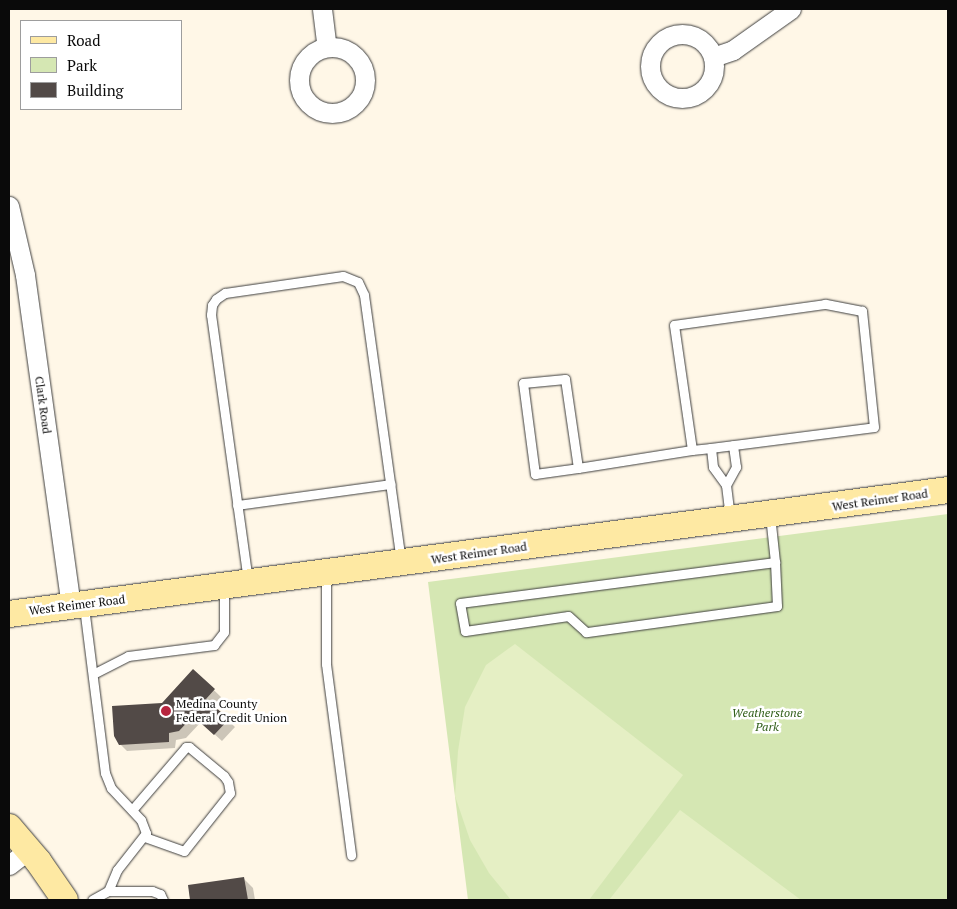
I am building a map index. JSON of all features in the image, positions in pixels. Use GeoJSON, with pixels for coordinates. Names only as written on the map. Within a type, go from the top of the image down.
{"type":"FeatureCollection","features":[{"type":"Feature","properties":{"kind":"street"},"geometry":{"type":"LineString","coordinates":[[322,9],[327,47]]}},
{"type":"Feature","properties":{"kind":"street"},"geometry":{"type":"LineString","coordinates":[[713,57],[733,50],[791,9]]}},
{"type":"Feature","properties":{"kind":"street","name":"Clark Road"},"geometry":{"type":"LineString","coordinates":[[9,206],[24,275],[77,605]]}},
{"type":"Feature","properties":{"kind":"street","name":"West Reimer Road"},"geometry":{"type":"LineString","coordinates":[[9,614],[326,574],[948,490]]}},
{"type":"Feature","properties":{"kind":"street"},"geometry":{"type":"LineString","coordinates":[[9,827],[18,857],[65,900]]}},
{"type":"Feature","properties":{"kind":"lane"},"geometry":{"type":"LineString","coordinates":[[93,674],[128,656],[214,645],[224,632],[236,585],[237,506],[211,315],[216,299],[225,293],[343,276],[358,282],[364,295],[401,564]]}},
{"type":"Feature","properties":{"kind":"lane"},"geometry":{"type":"LineString","coordinates":[[578,468],[565,379],[523,384],[536,474],[578,468],[692,450],[874,427],[862,311],[825,304],[674,325],[692,450]]}},
{"type":"Feature","properties":{"kind":"lane"},"geometry":{"type":"LineString","coordinates":[[726,485],[736,466],[733,445]]}},
{"type":"Feature","properties":{"kind":"lane"},"geometry":{"type":"LineString","coordinates":[[711,448],[713,466],[726,485],[730,520]]}},
{"type":"Feature","properties":{"kind":"lane"},"geometry":{"type":"LineString","coordinates":[[237,506],[391,484]]}},
{"type":"Feature","properties":{"kind":"lane"},"geometry":{"type":"LineString","coordinates":[[770,514],[775,562],[777,606],[586,632],[568,616],[464,631],[460,603],[775,562]]}},
{"type":"Feature","properties":{"kind":"lane"},"geometry":{"type":"LineString","coordinates":[[326,574],[326,664],[352,855]]}},
{"type":"Feature","properties":{"kind":"lane"},"geometry":{"type":"LineString","coordinates":[[77,605],[93,674],[105,773],[111,788],[143,825],[145,837]]}},
{"type":"Feature","properties":{"kind":"lane"},"geometry":{"type":"LineString","coordinates":[[132,810],[186,747],[189,747],[224,776],[228,782],[230,793],[186,849],[180,851],[145,837]]}},
{"type":"Feature","properties":{"kind":"lane"},"geometry":{"type":"LineString","coordinates":[[108,891],[116,870],[145,837]]}},
{"type":"Feature","properties":{"kind":"lane"},"geometry":{"type":"LineString","coordinates":[[92,900],[108,891],[152,891],[160,894],[163,900]]}},
{"type":"Feature","properties":{"kind":"green space","name":"Weatherstone Park"},"geometry":{"type":"Polygon","coordinates":[[[948,514],[948,900],[468,900],[428,582],[948,514]]]}},
{"type":"Feature","properties":{"kind":"green space"},"geometry":{"type":"Polygon","coordinates":[[[515,644],[683,775],[589,900],[511,900],[489,873],[470,840],[455,796],[458,751],[465,707],[486,665],[515,644]]]}},
{"type":"Feature","properties":{"kind":"green space"},"geometry":{"type":"Polygon","coordinates":[[[680,810],[801,900],[609,900],[680,810]]]}},
{"type":"Feature","properties":{"kind":"building","name":"Medina County Federal Credit Union"},"geometry":{"type":"Polygon","coordinates":[[[193,669],[215,689],[206,699],[229,719],[214,735],[193,716],[179,731],[169,733],[169,742],[119,745],[114,736],[112,706],[162,703],[193,669]]]}},
{"type":"Feature","properties":{"kind":"building"},"geometry":{"type":"Polygon","coordinates":[[[244,877],[248,900],[190,900],[188,885],[244,877]]]}},
{"type":"Feature","properties":{"kind":"place","name":"Medina County Federal Credit Union"},"geometry":{"type":"Point","coordinates":[166,711]}}]}
